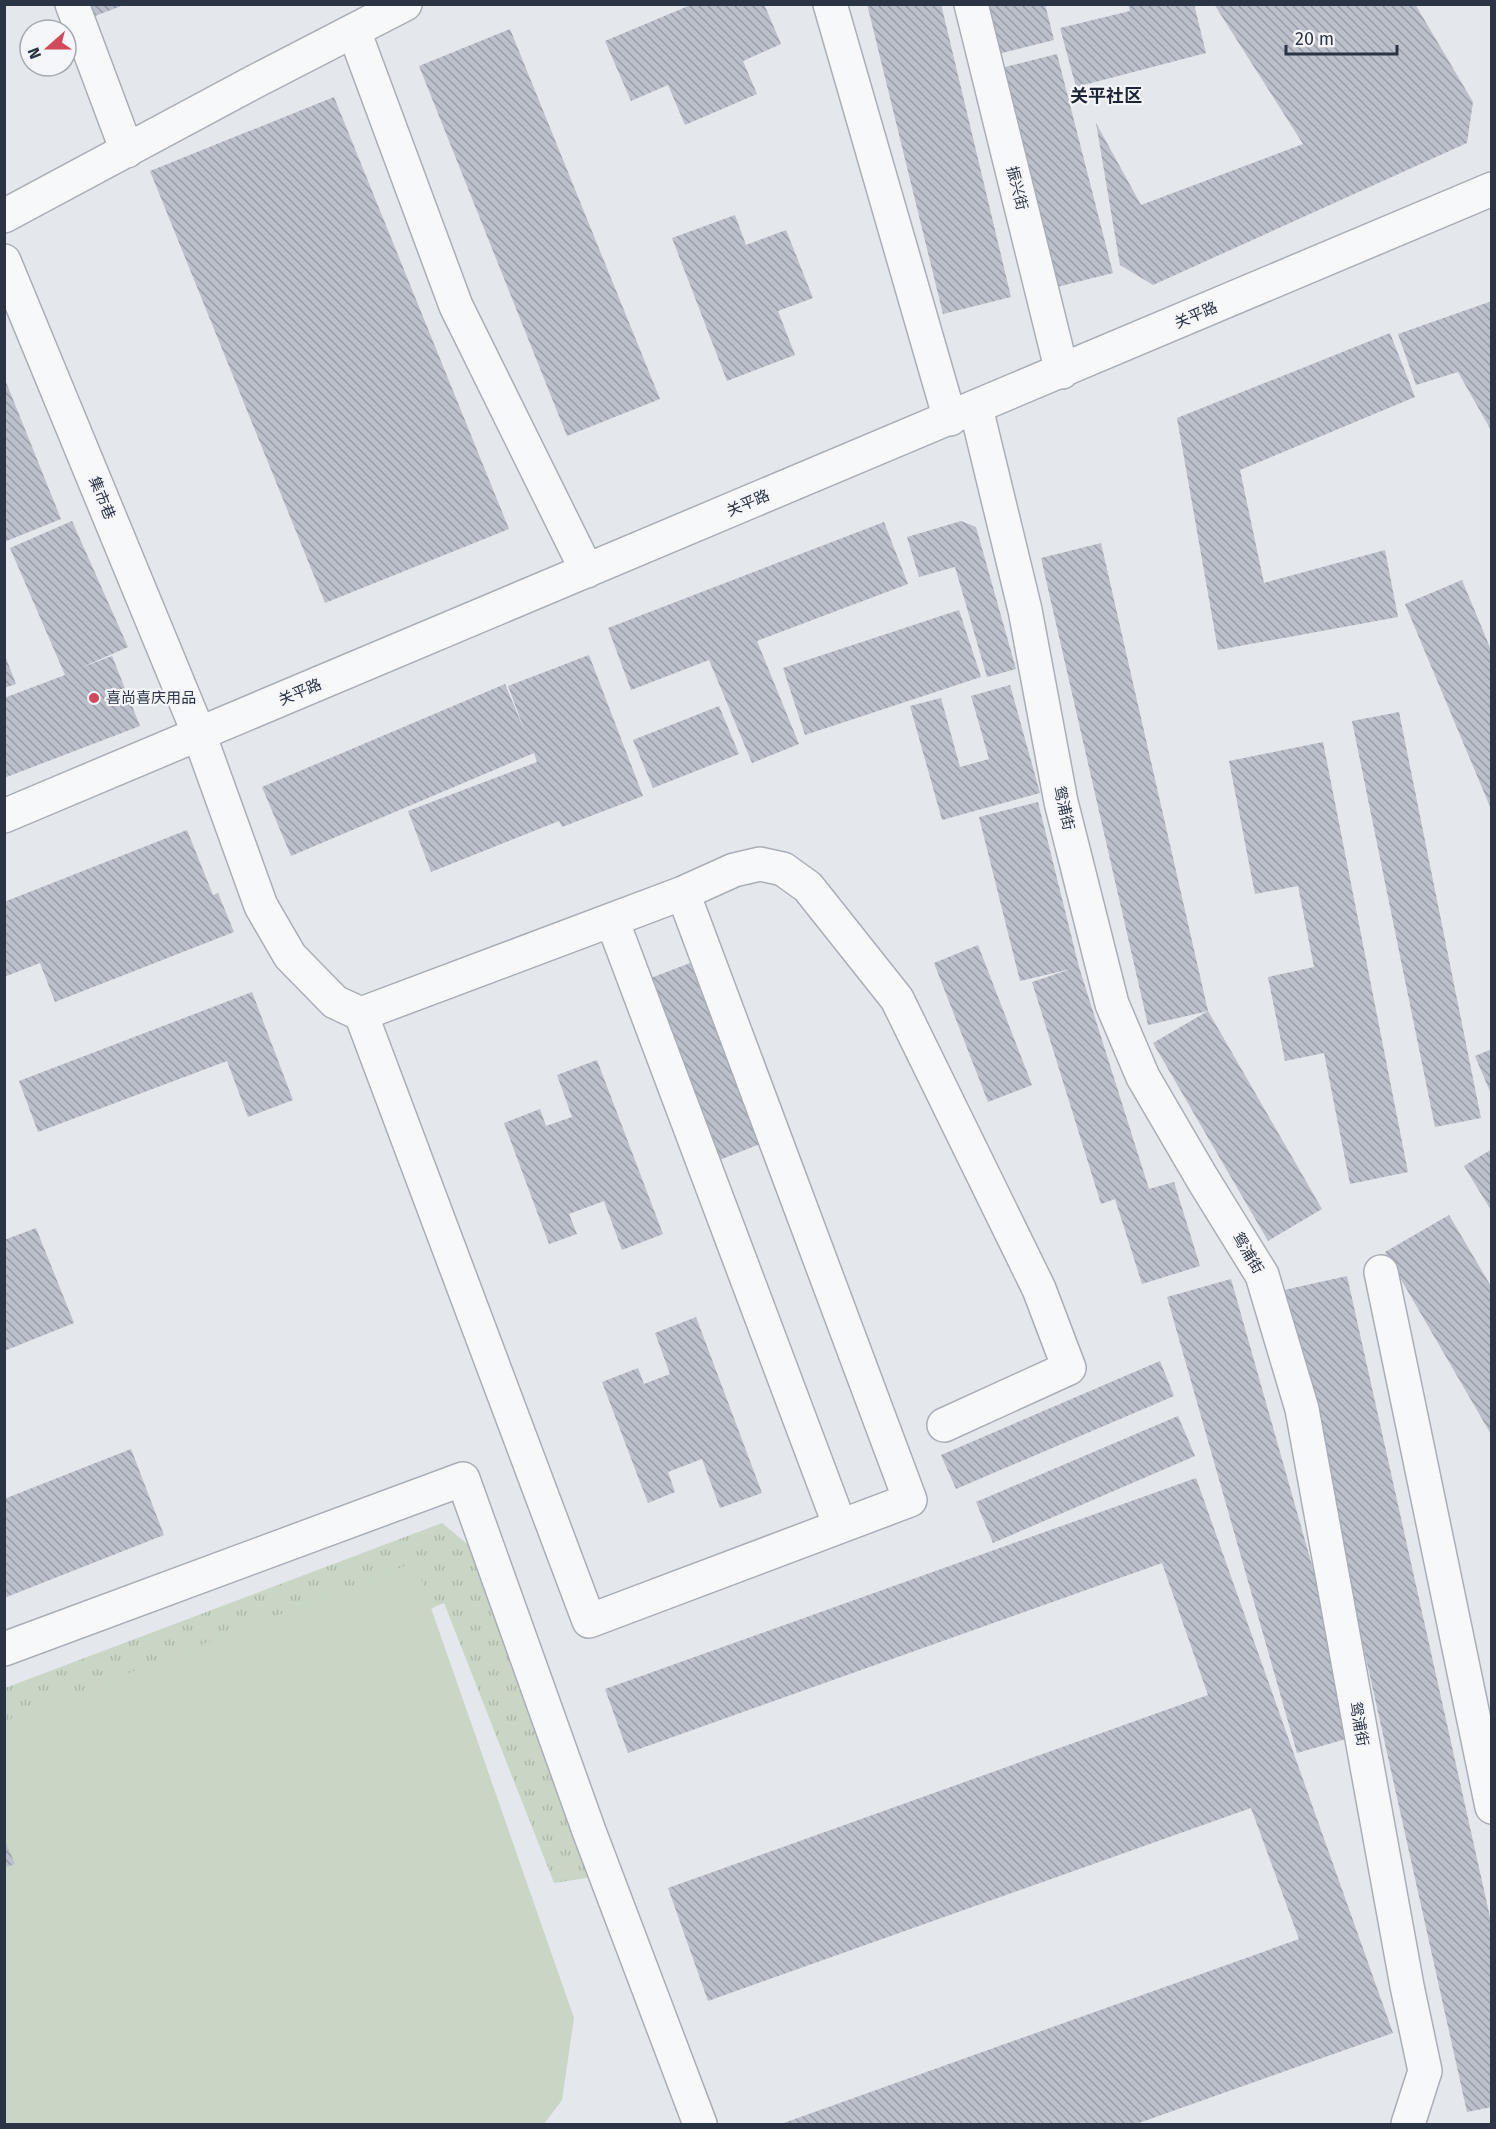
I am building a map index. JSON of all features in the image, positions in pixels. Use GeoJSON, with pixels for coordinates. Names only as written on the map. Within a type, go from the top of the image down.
{"type":"FeatureCollection","features":[{"type":"Feature","properties":{"kind":"street"},"geometry":{"type":"LineString","coordinates":[[72,4],[127,151]]}},
{"type":"Feature","properties":{"kind":"street"},"geometry":{"type":"LineString","coordinates":[[4,216],[405,4]]}},
{"type":"Feature","properties":{"kind":"street","name":"鸳浦街"},"geometry":{"type":"LineString","coordinates":[[830,4],[1025,610],[1061,802],[1112,1004],[1143,1077],[1262,1275],[1302,1409],[1405,1974],[1425,2071],[1408,2124]]}},
{"type":"Feature","properties":{"kind":"street","name":"振兴街"},"geometry":{"type":"LineString","coordinates":[[971,4],[1062,372]]}},
{"type":"Feature","properties":{"kind":"street"},"geometry":{"type":"LineString","coordinates":[[354,31],[456,306],[587,571]]}},
{"type":"Feature","properties":{"kind":"street","name":"关平路"},"geometry":{"type":"LineString","coordinates":[[4,816],[1062,372],[1491,189]]}},
{"type":"Feature","properties":{"kind":"street","name":"集市巷"},"geometry":{"type":"LineString","coordinates":[[4,261],[200,734],[261,906],[290,956],[335,1002],[361,1014]]}},
{"type":"Feature","properties":{"kind":"street"},"geometry":{"type":"LineString","coordinates":[[682,893],[910,1500],[589,1621],[361,1014],[682,893],[734,870],[760,864],[783,869],[808,886],[897,999],[1039,1289],[1069,1368],[944,1425]]}},
{"type":"Feature","properties":{"kind":"street"},"geometry":{"type":"LineString","coordinates":[[612,920],[840,1526]]}},
{"type":"Feature","properties":{"kind":"street"},"geometry":{"type":"LineString","coordinates":[[1381,1272],[1491,1806]]}},
{"type":"Feature","properties":{"kind":"street"},"geometry":{"type":"LineString","coordinates":[[4,1649],[463,1479],[585,1820],[700,2124]]}},
{"type":"Feature","properties":{"kind":"street"},"geometry":{"type":"LineString","coordinates":[[1425,2071],[1433,2124]]}},
{"type":"Feature","properties":{"kind":"green space"},"geometry":{"type":"Polygon","coordinates":[[[442,1523],[471,1547],[593,1877],[554,1883],[444,1603],[423,1612],[5,1745],[5,1688],[442,1523]]]}},
{"type":"Feature","properties":{"kind":"green space"},"geometry":{"type":"Polygon","coordinates":[[[415,1562],[574,2018],[562,2100],[544,2124],[5,2124],[5,1721],[415,1562]]]}},
{"type":"Feature","properties":{"kind":"building"},"geometry":{"type":"Polygon","coordinates":[[[90,4],[124,4],[124,5],[95,16],[90,4]]]}},
{"type":"Feature","properties":{"kind":"building"},"geometry":{"type":"Polygon","coordinates":[[[693,4],[764,4],[781,44],[743,61],[757,94],[685,125],[668,85],[631,101],[605,41],[693,4]]]}},
{"type":"Feature","properties":{"kind":"building"},"geometry":{"type":"Polygon","coordinates":[[[867,4],[941,4],[1011,297],[943,314],[867,4]]]}},
{"type":"Feature","properties":{"kind":"building"},"geometry":{"type":"Polygon","coordinates":[[[986,4],[1045,4],[1054,40],[998,54],[986,4]]]}},
{"type":"Feature","properties":{"kind":"building"},"geometry":{"type":"Polygon","coordinates":[[[1128,4],[1194,4],[1206,53],[1076,87],[1060,28],[1130,11],[1128,4]]]}},
{"type":"Feature","properties":{"kind":"building"},"geometry":{"type":"Polygon","coordinates":[[[1214,4],[1415,4],[1473,102],[1467,143],[1153,285],[1120,265],[1096,123],[1141,205],[1303,144],[1214,4]]]}},
{"type":"Feature","properties":{"kind":"building"},"geometry":{"type":"Polygon","coordinates":[[[510,29],[660,399],[567,436],[419,66],[510,29]]]}},
{"type":"Feature","properties":{"kind":"building"},"geometry":{"type":"Polygon","coordinates":[[[1057,54],[1113,273],[1057,287],[1001,68],[1057,54]]]}},
{"type":"Feature","properties":{"kind":"building"},"geometry":{"type":"Polygon","coordinates":[[[334,97],[509,529],[325,603],[150,171],[334,97]]]}},
{"type":"Feature","properties":{"kind":"building"},"geometry":{"type":"Polygon","coordinates":[[[735,215],[746,245],[786,230],[813,298],[778,311],[795,355],[727,381],[672,238],[735,215]]]}},
{"type":"Feature","properties":{"kind":"building"},"geometry":{"type":"Polygon","coordinates":[[[1492,301],[1492,432],[1458,372],[1416,385],[1398,334],[1492,301]]]}},
{"type":"Feature","properties":{"kind":"building"},"geometry":{"type":"Polygon","coordinates":[[[1390,333],[1415,397],[1240,470],[1264,583],[1385,550],[1398,617],[1218,650],[1177,418],[1390,333]]]}},
{"type":"Feature","properties":{"kind":"building"},"geometry":{"type":"Polygon","coordinates":[[[4,377],[61,519],[4,542],[4,377]]]}},
{"type":"Feature","properties":{"kind":"building"},"geometry":{"type":"Polygon","coordinates":[[[72,521],[128,647],[80,668],[112,656],[140,726],[4,778],[4,698],[65,675],[10,548],[72,521]]]}},
{"type":"Feature","properties":{"kind":"building"},"geometry":{"type":"Polygon","coordinates":[[[961,521],[976,527],[1016,669],[987,677],[955,567],[919,577],[907,537],[961,521]]]}},
{"type":"Feature","properties":{"kind":"building"},"geometry":{"type":"Polygon","coordinates":[[[884,522],[908,584],[757,641],[799,744],[752,763],[709,660],[631,690],[608,628],[884,522]]]}},
{"type":"Feature","properties":{"kind":"building"},"geometry":{"type":"Polygon","coordinates":[[[1101,543],[1208,1011],[1148,1025],[1041,558],[1101,543]]]}},
{"type":"Feature","properties":{"kind":"building"},"geometry":{"type":"Polygon","coordinates":[[[1462,580],[1491,650],[1491,809],[1405,604],[1462,580]]]}},
{"type":"Feature","properties":{"kind":"building"},"geometry":{"type":"Polygon","coordinates":[[[959,610],[981,677],[805,735],[783,668],[959,610]]]}},
{"type":"Feature","properties":{"kind":"building"},"geometry":{"type":"Polygon","coordinates":[[[4,653],[16,684],[4,688],[4,653]]]}},
{"type":"Feature","properties":{"kind":"building"},"geometry":{"type":"Polygon","coordinates":[[[589,655],[643,796],[562,827],[559,821],[431,872],[408,811],[537,762],[534,753],[291,856],[262,787],[505,684],[526,734],[508,686],[589,655]]]}},
{"type":"Feature","properties":{"kind":"building"},"geometry":{"type":"Polygon","coordinates":[[[1010,685],[1040,793],[942,820],[910,706],[941,698],[960,767],[989,759],[971,696],[1010,685]]]}},
{"type":"Feature","properties":{"kind":"building"},"geometry":{"type":"Polygon","coordinates":[[[719,706],[739,754],[653,788],[633,740],[719,706]]]}},
{"type":"Feature","properties":{"kind":"building"},"geometry":{"type":"Polygon","coordinates":[[[1399,712],[1481,1118],[1435,1127],[1352,721],[1399,712]]]}},
{"type":"Feature","properties":{"kind":"building"},"geometry":{"type":"Polygon","coordinates":[[[1323,742],[1408,1172],[1350,1184],[1324,1053],[1285,1061],[1268,977],[1314,967],[1298,886],[1255,894],[1229,761],[1323,742]]]}},
{"type":"Feature","properties":{"kind":"building"},"geometry":{"type":"Polygon","coordinates":[[[1038,802],[1079,967],[1149,1189],[1174,1182],[1200,1266],[1142,1284],[1115,1199],[1101,1204],[1032,982],[1071,969],[1020,981],[979,817],[1038,802]]]}},
{"type":"Feature","properties":{"kind":"building"},"geometry":{"type":"Polygon","coordinates":[[[187,830],[213,895],[218,893],[234,932],[55,1002],[40,963],[4,977],[4,902],[187,830]]]}},
{"type":"Feature","properties":{"kind":"building"},"geometry":{"type":"Polygon","coordinates":[[[978,945],[1032,1085],[988,1102],[934,963],[978,945]]]}},
{"type":"Feature","properties":{"kind":"building"},"geometry":{"type":"Polygon","coordinates":[[[690,963],[760,1144],[712,1163],[643,981],[690,963]]]}},
{"type":"Feature","properties":{"kind":"building"},"geometry":{"type":"Polygon","coordinates":[[[252,992],[293,1100],[248,1117],[227,1061],[38,1132],[19,1081],[252,992]]]}},
{"type":"Feature","properties":{"kind":"building"},"geometry":{"type":"Polygon","coordinates":[[[1208,1011],[1322,1209],[1268,1241],[1153,1043],[1208,1011]]]}},
{"type":"Feature","properties":{"kind":"building"},"geometry":{"type":"Polygon","coordinates":[[[1492,1049],[1492,1094],[1491,1094],[1475,1056],[1492,1049]]]}},
{"type":"Feature","properties":{"kind":"building"},"geometry":{"type":"Polygon","coordinates":[[[597,1060],[663,1234],[622,1250],[604,1201],[569,1214],[577,1234],[549,1244],[504,1123],[540,1109],[546,1126],[572,1117],[557,1075],[597,1060]]]}},
{"type":"Feature","properties":{"kind":"building"},"geometry":{"type":"Polygon","coordinates":[[[1492,1149],[1492,1212],[1464,1166],[1492,1149]]]}},
{"type":"Feature","properties":{"kind":"building"},"geometry":{"type":"Polygon","coordinates":[[[1449,1215],[1492,1288],[1492,1436],[1385,1252],[1449,1215]]]}},
{"type":"Feature","properties":{"kind":"building"},"geometry":{"type":"Polygon","coordinates":[[[36,1228],[74,1323],[4,1351],[4,1240],[36,1228]]]}},
{"type":"Feature","properties":{"kind":"building"},"geometry":{"type":"Polygon","coordinates":[[[1347,1276],[1492,1926],[1492,2107],[1467,2112],[1284,1290],[1347,1276]]]}},
{"type":"Feature","properties":{"kind":"building"},"geometry":{"type":"Polygon","coordinates":[[[1231,1279],[1360,1735],[1297,1753],[1167,1297],[1231,1279]]]}},
{"type":"Feature","properties":{"kind":"building"},"geometry":{"type":"Polygon","coordinates":[[[696,1317],[762,1493],[720,1508],[702,1459],[668,1472],[675,1492],[648,1503],[602,1382],[638,1368],[644,1384],[670,1374],[655,1333],[696,1317]]]}},
{"type":"Feature","properties":{"kind":"building"},"geometry":{"type":"Polygon","coordinates":[[[1160,1361],[1174,1396],[956,1489],[941,1455],[1160,1361]]]}},
{"type":"Feature","properties":{"kind":"building"},"geometry":{"type":"Polygon","coordinates":[[[1178,1416],[1195,1456],[993,1543],[976,1502],[1178,1416]]]}},
{"type":"Feature","properties":{"kind":"building"},"geometry":{"type":"Polygon","coordinates":[[[131,1449],[164,1535],[4,1598],[4,1499],[131,1449]]]}},
{"type":"Feature","properties":{"kind":"building"},"geometry":{"type":"Polygon","coordinates":[[[1196,1478],[1393,2033],[1136,2124],[781,2124],[1299,1939],[1251,1808],[708,2001],[668,1888],[1208,1695],[1162,1563],[628,1753],[605,1689],[1196,1478]]]}},
{"type":"Feature","properties":{"kind":"building"},"geometry":{"type":"Polygon","coordinates":[[[4,1838],[15,1864],[4,1868],[4,1838]]]}},
{"type":"Feature","properties":{"kind":"place","name":"喜尚喜庆用品"},"geometry":{"type":"Point","coordinates":[94,698]}},
{"type":"Feature","properties":{"kind":"district","name":"关平社区"},"geometry":{"type":"Point","coordinates":[1106,96]}}]}
